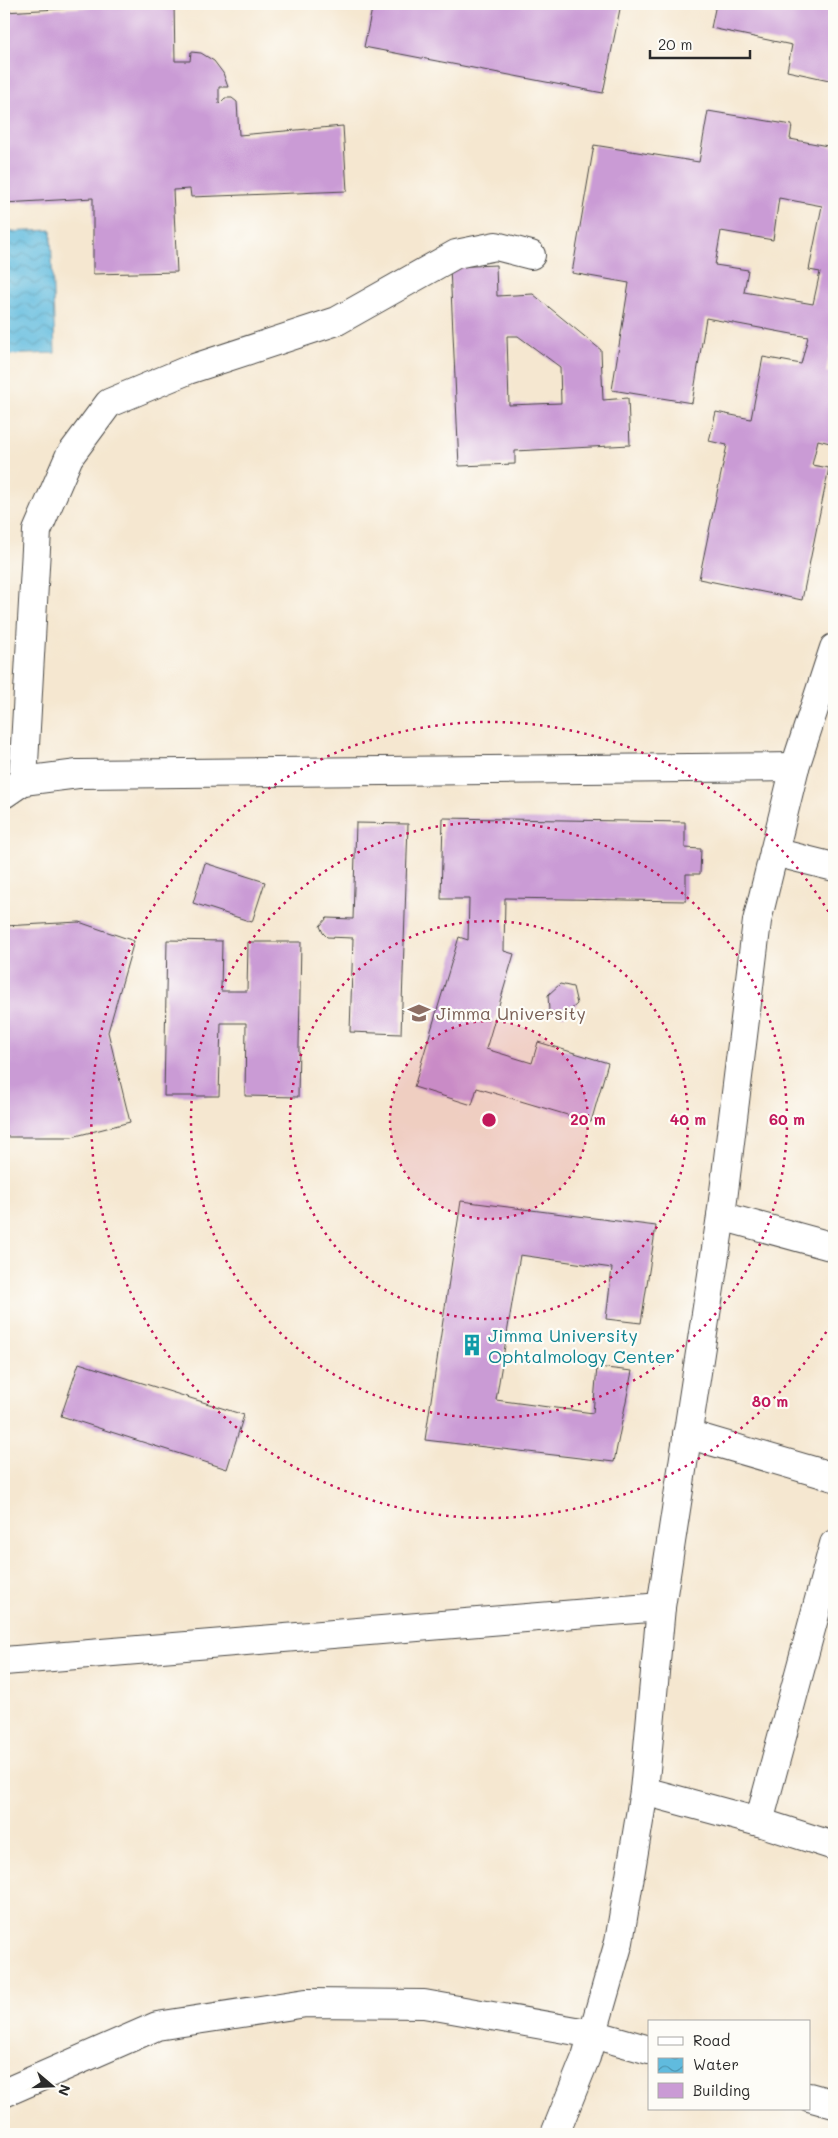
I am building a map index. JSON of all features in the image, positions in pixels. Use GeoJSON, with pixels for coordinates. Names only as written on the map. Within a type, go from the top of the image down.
{"type":"FeatureCollection","features":[{"type":"Feature","properties":{"kind":"lane"},"geometry":{"type":"LineString","coordinates":[[532,255],[496,246],[456,254],[337,321],[188,370],[109,403],[70,457],[38,531],[14,787],[78,774],[795,767]]}},
{"type":"Feature","properties":{"kind":"lane"},"geometry":{"type":"LineString","coordinates":[[555,2134],[586,2057],[619,1942],[644,1791],[661,1608],[721,1216],[757,921],[795,767],[834,648]]}},
{"type":"Feature","properties":{"kind":"lane"},"geometry":{"type":"LineString","coordinates":[[774,852],[834,867]]}},
{"type":"Feature","properties":{"kind":"lane"},"geometry":{"type":"LineString","coordinates":[[721,1216],[834,1247]]}},
{"type":"Feature","properties":{"kind":"lane"},"geometry":{"type":"LineString","coordinates":[[687,1434],[834,1477]]}},
{"type":"Feature","properties":{"kind":"lane"},"geometry":{"type":"LineString","coordinates":[[759,1822],[834,1544]]}},
{"type":"Feature","properties":{"kind":"lane"},"geometry":{"type":"LineString","coordinates":[[4,1661],[661,1608]]}},
{"type":"Feature","properties":{"kind":"lane"},"geometry":{"type":"LineString","coordinates":[[644,1791],[833,1842]]}},
{"type":"Feature","properties":{"kind":"lane"},"geometry":{"type":"LineString","coordinates":[[4,2093],[157,2026],[306,2003],[424,2004],[593,2034],[648,2050]]}},
{"type":"Feature","properties":{"kind":"lane"},"geometry":{"type":"LineString","coordinates":[[810,2097],[834,2104]]}},
{"type":"Feature","properties":{"kind":"water"},"geometry":{"type":"Polygon","coordinates":[[[51,230],[55,353],[4,355],[4,232],[51,230]]]}},
{"type":"Feature","properties":{"kind":"building"},"geometry":{"type":"Polygon","coordinates":[[[112,4],[174,4],[175,61],[190,61],[191,52],[201,53],[214,61],[223,73],[228,87],[219,87],[219,104],[225,98],[232,98],[237,102],[239,135],[343,126],[347,191],[191,197],[190,189],[173,190],[177,272],[93,274],[93,198],[4,203],[4,12],[112,6],[112,4]]]}},
{"type":"Feature","properties":{"kind":"building"},"geometry":{"type":"Polygon","coordinates":[[[373,4],[621,4],[603,93],[364,47],[373,4]]]}},
{"type":"Feature","properties":{"kind":"building"},"geometry":{"type":"Polygon","coordinates":[[[716,4],[834,4],[834,81],[787,71],[792,45],[711,28],[716,4]]]}},
{"type":"Feature","properties":{"kind":"building"},"geometry":{"type":"Polygon","coordinates":[[[708,111],[792,125],[790,139],[833,147],[834,144],[834,330],[826,372],[834,374],[834,444],[818,440],[812,465],[829,468],[802,600],[699,579],[727,445],[709,441],[716,412],[751,419],[763,357],[801,364],[808,337],[706,318],[692,403],[612,390],[629,283],[572,273],[594,145],[699,162],[708,111]],[[779,198],[773,240],[721,231],[715,265],[748,270],[744,292],[813,304],[820,272],[809,270],[822,206],[779,198]]]}},
{"type":"Feature","properties":{"kind":"building"},"geometry":{"type":"Polygon","coordinates":[[[496,265],[497,296],[533,294],[601,350],[603,400],[628,398],[630,445],[515,451],[515,464],[459,466],[450,267],[496,265]],[[507,336],[509,405],[561,403],[560,367],[518,336],[507,336]]]}},
{"type":"Feature","properties":{"kind":"building"},"geometry":{"type":"Polygon","coordinates":[[[443,818],[685,822],[685,848],[701,849],[700,874],[686,874],[686,901],[505,898],[504,951],[514,954],[486,1049],[532,1063],[538,1042],[608,1063],[591,1122],[477,1088],[472,1105],[414,1087],[459,937],[468,940],[469,899],[441,899],[443,818]]]}},
{"type":"Feature","properties":{"kind":"building"},"geometry":{"type":"Polygon","coordinates":[[[356,823],[408,824],[401,1034],[350,1032],[353,938],[327,937],[320,926],[327,918],[353,919],[356,823]]]}},
{"type":"Feature","properties":{"kind":"building"},"geometry":{"type":"Polygon","coordinates":[[[205,863],[265,882],[252,922],[193,903],[205,863]]]}},
{"type":"Feature","properties":{"kind":"building"},"geometry":{"type":"Polygon","coordinates":[[[79,922],[134,941],[108,1032],[130,1122],[72,1137],[4,1137],[4,926],[79,922]]]}},
{"type":"Feature","properties":{"kind":"building"},"geometry":{"type":"Polygon","coordinates":[[[167,940],[222,941],[221,991],[247,991],[248,942],[301,942],[298,1097],[245,1096],[246,1023],[221,1023],[219,1096],[164,1096],[167,940]]]}},
{"type":"Feature","properties":{"kind":"building"},"geometry":{"type":"Polygon","coordinates":[[[560,984],[573,987],[577,1004],[564,1016],[549,1011],[548,995],[560,984]]]}},
{"type":"Feature","properties":{"kind":"building","name":"Jimma University Ophtalmology Center"},"geometry":{"type":"Polygon","coordinates":[[[461,1201],[656,1226],[641,1323],[606,1319],[612,1268],[520,1255],[496,1400],[593,1413],[597,1367],[632,1371],[614,1462],[425,1440],[461,1201]]]}},
{"type":"Feature","properties":{"kind":"building"},"geometry":{"type":"Polygon","coordinates":[[[79,1363],[244,1415],[227,1469],[61,1416],[79,1363]]]}},
{"type":"Feature","properties":{"kind":"place","name":"Jimma University"},"geometry":{"type":"Point","coordinates":[419,1013]}},
{"type":"Feature","properties":{"kind":"place","name":"Jimma University Ophtalmology Center"},"geometry":{"type":"Point","coordinates":[472,1345]}}]}
